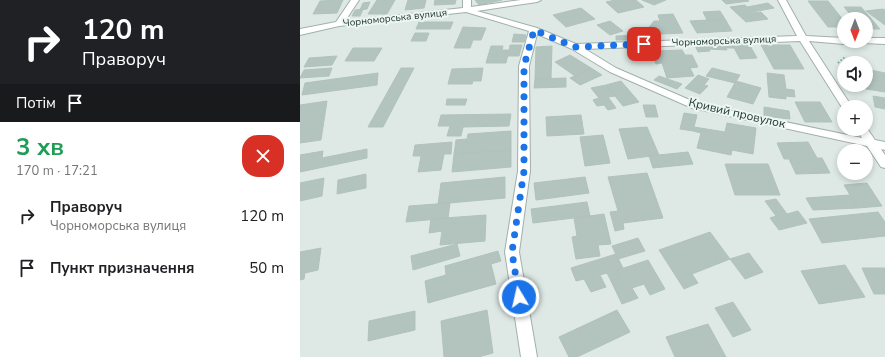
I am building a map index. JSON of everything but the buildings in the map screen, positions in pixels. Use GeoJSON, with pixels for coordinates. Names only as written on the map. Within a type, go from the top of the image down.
{"type":"FeatureCollection","features":[{"type":"Feature","properties":{"kind":"street"},"geometry":{"type":"LineString","coordinates":[[339,24],[355,0]]}},
{"type":"Feature","properties":{"kind":"street"},"geometry":{"type":"LineString","coordinates":[[467,0],[467,10],[537,0]]}},
{"type":"Feature","properties":{"kind":"street"},"geometry":{"type":"LineString","coordinates":[[782,0],[803,38],[842,100]]}},
{"type":"Feature","properties":{"kind":"street","name":"Чорноморська вулиця"},"geometry":{"type":"LineString","coordinates":[[300,32],[339,24],[467,10],[534,30],[575,47],[803,38],[837,40]]}},
{"type":"Feature","properties":{"kind":"street"},"geometry":{"type":"LineString","coordinates":[[528,357],[512,252],[524,171],[524,66],[534,30]]}},
{"type":"Feature","properties":{"kind":"street"},"geometry":{"type":"LineString","coordinates":[[873,41],[885,40]]}},
{"type":"Feature","properties":{"kind":"street","name":"Кривий провулок"},"geometry":{"type":"LineString","coordinates":[[575,47],[613,70],[696,106],[885,146]]}},
{"type":"Feature","properties":{"kind":"street"},"geometry":{"type":"LineString","coordinates":[[867,136],[885,164]]}},
{"type":"Feature","properties":{"kind":"path"},"geometry":{"type":"LineString","coordinates":[[831,83],[834,66],[848,54]]}},
{"type":"Feature","properties":{"kind":"route"},"geometry":{"type":"LineString","coordinates":[[519,297],[512,252],[524,171],[524,66],[534,30],[575,47],[644,44]]}}]}
